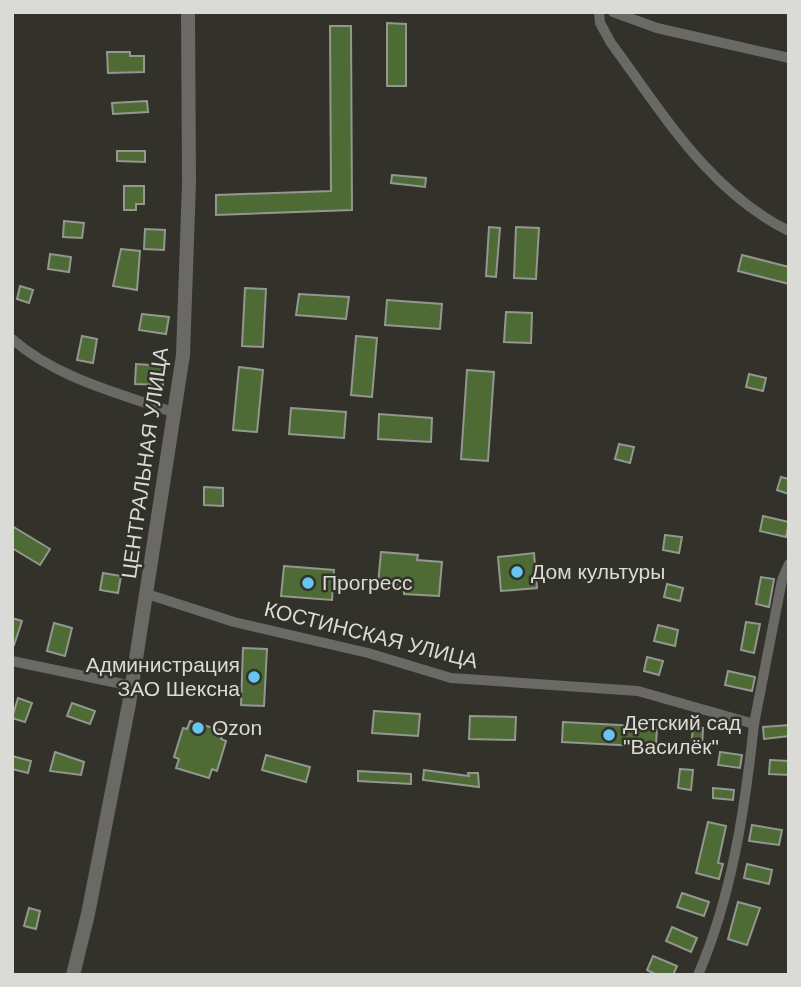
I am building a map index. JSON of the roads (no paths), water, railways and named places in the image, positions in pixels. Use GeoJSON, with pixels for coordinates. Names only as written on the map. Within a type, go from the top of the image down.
{"type":"FeatureCollection","features":[{"type":"Feature","properties":{"kind":"street","name":"ЦЕНТРАЛЬНАЯ УЛИЦА"},"geometry":{"type":"LineString","coordinates":[[73,975],[88,914],[132,685],[175,413],[186,314],[189,183],[188,12]]}},
{"type":"Feature","properties":{"kind":"street"},"geometry":{"type":"LineString","coordinates":[[598,12],[600,23],[611,43],[692,152],[741,202],[789,231]]}},
{"type":"Feature","properties":{"kind":"street"},"geometry":{"type":"LineString","coordinates":[[613,12],[657,28],[789,58]]}},
{"type":"Feature","properties":{"kind":"street"},"geometry":{"type":"LineString","coordinates":[[12,339],[30,354],[62,372],[175,413]]}},
{"type":"Feature","properties":{"kind":"street"},"geometry":{"type":"LineString","coordinates":[[698,975],[719,919],[744,810],[754,724],[782,580],[789,564]]}},
{"type":"Feature","properties":{"kind":"street","name":"КОСТИНСКАЯ УЛИЦА"},"geometry":{"type":"LineString","coordinates":[[147,594],[234,622],[368,653],[452,678],[638,691],[754,724]]}},
{"type":"Feature","properties":{"kind":"street"},"geometry":{"type":"LineString","coordinates":[[12,661],[132,685]]}},
{"type":"Feature","properties":{"kind":"place","name":"Дом культуры"},"geometry":{"type":"Point","coordinates":[517,572]}},
{"type":"Feature","properties":{"kind":"place","name":"Прогресс"},"geometry":{"type":"Point","coordinates":[308,583]}},
{"type":"Feature","properties":{"kind":"place","name":"Администрация ЗАО Шексна"},"geometry":{"type":"Point","coordinates":[254,677]}},
{"type":"Feature","properties":{"kind":"place","name":"Ozon"},"geometry":{"type":"Point","coordinates":[198,728]}},
{"type":"Feature","properties":{"kind":"place","name":"Детский сад \"Василёк\""},"geometry":{"type":"Point","coordinates":[609,735]}}]}
